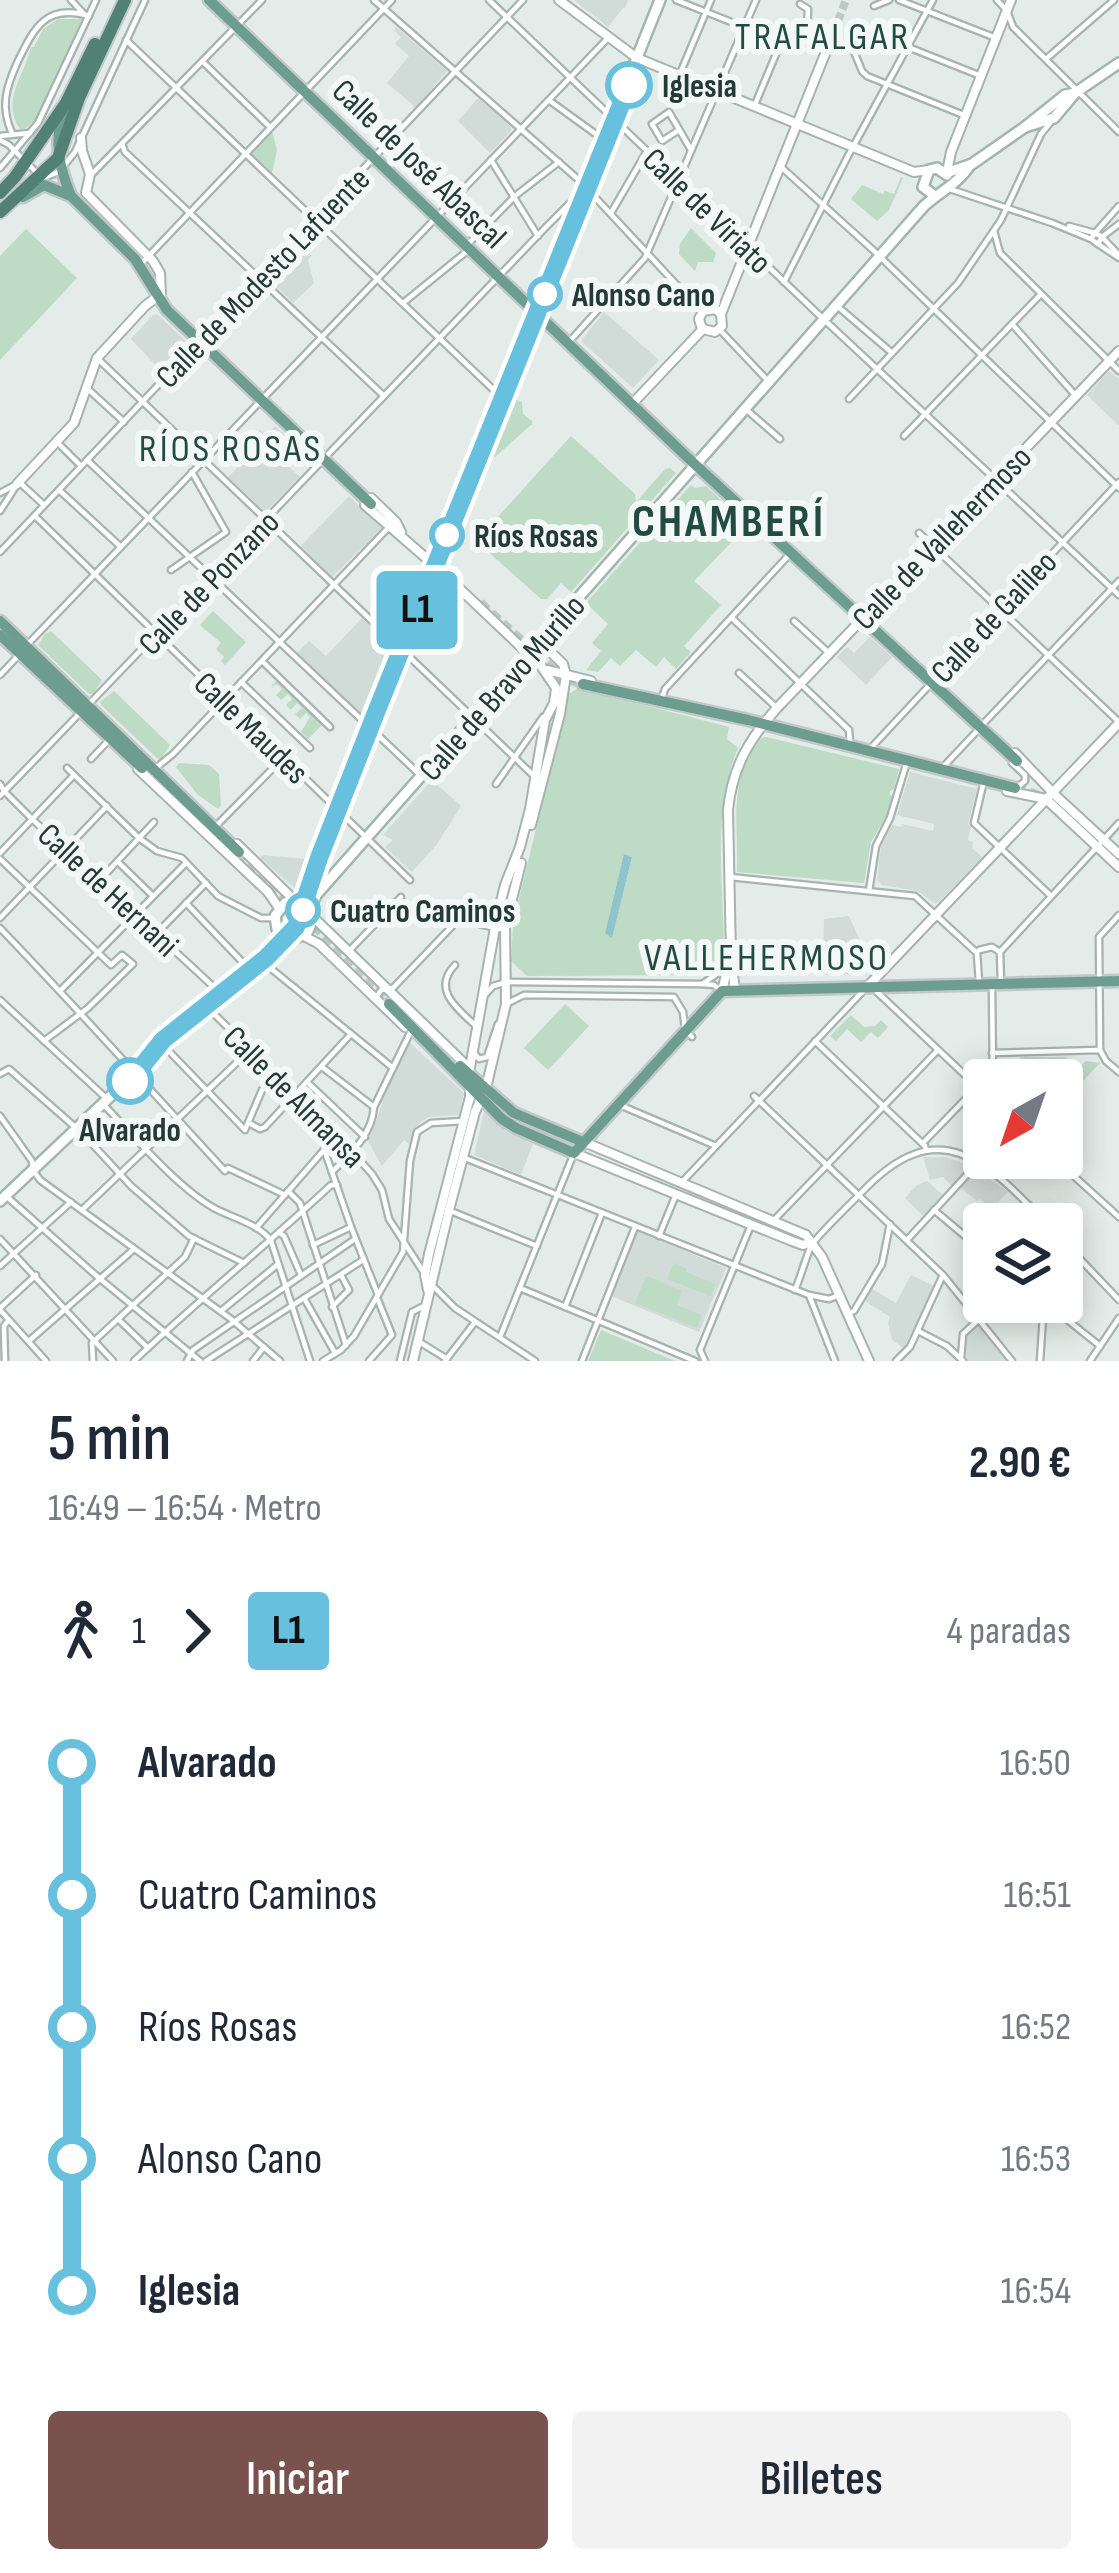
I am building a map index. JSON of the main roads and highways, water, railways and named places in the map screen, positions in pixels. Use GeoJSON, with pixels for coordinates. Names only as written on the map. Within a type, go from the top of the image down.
{"type":"FeatureCollection","features":[{"type":"Feature","properties":{"kind":"highway"},"geometry":{"type":"LineString","coordinates":[[0,193],[15,177],[20,157],[66,103],[120,0]]}},
{"type":"Feature","properties":{"kind":"highway"},"geometry":{"type":"LineString","coordinates":[[0,212],[57,187],[79,98],[120,0]]}},
{"type":"Feature","properties":{"kind":"main road","name":"Calle de José Abascal"},"geometry":{"type":"LineString","coordinates":[[209,0],[696,465],[1017,761]]}},
{"type":"Feature","properties":{"kind":"main road"},"geometry":{"type":"LineString","coordinates":[[296,902],[660,0]]}},
{"type":"Feature","properties":{"kind":"main road"},"geometry":{"type":"LineString","coordinates":[[1025,128],[1041,129],[1065,95],[1119,63]]}},
{"type":"Feature","properties":{"kind":"main road"},"geometry":{"type":"LineString","coordinates":[[66,103],[58,128],[57,187],[144,260],[154,293],[371,504]]}},
{"type":"Feature","properties":{"kind":"main road"},"geometry":{"type":"LineString","coordinates":[[934,196],[922,187],[938,170],[970,165],[1053,111]]}},
{"type":"Feature","properties":{"kind":"main road","name":"Calle de Bravo Murillo"},"geometry":{"type":"LineString","coordinates":[[310,913],[315,897],[879,256],[970,165]]}},
{"type":"Feature","properties":{"kind":"main road"},"geometry":{"type":"LineString","coordinates":[[938,170],[950,187]]}},
{"type":"Feature","properties":{"kind":"main road"},"geometry":{"type":"LineString","coordinates":[[0,621],[23,650]]}},
{"type":"Feature","properties":{"kind":"main road"},"geometry":{"type":"LineString","coordinates":[[0,634],[23,650],[237,854]]}},
{"type":"Feature","properties":{"kind":"main road"},"geometry":{"type":"LineString","coordinates":[[583,684],[1022,785]]}},
{"type":"Feature","properties":{"kind":"main road"},"geometry":{"type":"LineString","coordinates":[[85,708],[110,739],[125,746]]}},
{"type":"Feature","properties":{"kind":"main road"},"geometry":{"type":"LineString","coordinates":[[3,1199],[269,946],[304,936],[312,925],[310,913],[288,902],[276,918],[269,946]]}},
{"type":"Feature","properties":{"kind":"main road"},"geometry":{"type":"LineString","coordinates":[[276,918],[287,938]]}},
{"type":"Feature","properties":{"kind":"main road"},"geometry":{"type":"LineString","coordinates":[[578,1147],[729,991],[1119,981]]}},
{"type":"Feature","properties":{"kind":"main road"},"geometry":{"type":"LineString","coordinates":[[578,1147],[478,1093],[469,1072],[387,999],[478,1093],[516,1129],[578,1147]]}},
{"type":"Feature","properties":{"kind":"water"},"geometry":{"type":"Polygon","coordinates":[[[624,854],[632,857],[612,938],[605,933],[624,854]]]}},
{"type":"Feature","properties":{"kind":"tunnel"},"geometry":{"type":"LineString","coordinates":[[825,54],[846,0]]}},
{"type":"Feature","properties":{"kind":"tunnel"},"geometry":{"type":"LineString","coordinates":[[371,504],[395,526]]}},
{"type":"Feature","properties":{"kind":"tunnel"},"geometry":{"type":"LineString","coordinates":[[480,603],[561,677],[583,684]]}},
{"type":"Feature","properties":{"kind":"tunnel"},"geometry":{"type":"LineString","coordinates":[[1015,788],[1060,808],[1119,861]]}},
{"type":"Feature","properties":{"kind":"tunnel"},"geometry":{"type":"LineString","coordinates":[[239,852],[392,1001]]}},
{"type":"Feature","properties":{"kind":"metro line","name":"L1"},"geometry":{"type":"LineString","coordinates":[[130,1081],[180,1024],[266,958],[296,927],[377,710],[629,85]]}},
{"type":"Feature","properties":{"kind":"place","name":"Iglesia"},"geometry":{"type":"Point","coordinates":[629,85]}},
{"type":"Feature","properties":{"kind":"place","name":"Alonso Cano"},"geometry":{"type":"Point","coordinates":[545,294]}},
{"type":"Feature","properties":{"kind":"place","name":"Ríos Rosas"},"geometry":{"type":"Point","coordinates":[447,535]}},
{"type":"Feature","properties":{"kind":"place","name":"Cuatro Caminos"},"geometry":{"type":"Point","coordinates":[303,910]}},
{"type":"Feature","properties":{"kind":"place","name":"Alvarado"},"geometry":{"type":"Point","coordinates":[130,1081]}},
{"type":"Feature","properties":{"kind":"district","name":"TRAFALGAR"},"geometry":{"type":"Point","coordinates":[823,35]}},
{"type":"Feature","properties":{"kind":"district","name":"RÍOS ROSAS"},"geometry":{"type":"Point","coordinates":[231,447]}},
{"type":"Feature","properties":{"kind":"district","name":"CHAMBERÍ"},"geometry":{"type":"Point","coordinates":[729,520]}},
{"type":"Feature","properties":{"kind":"district","name":"VALLEHERMOSO"},"geometry":{"type":"Point","coordinates":[767,956]}}]}
